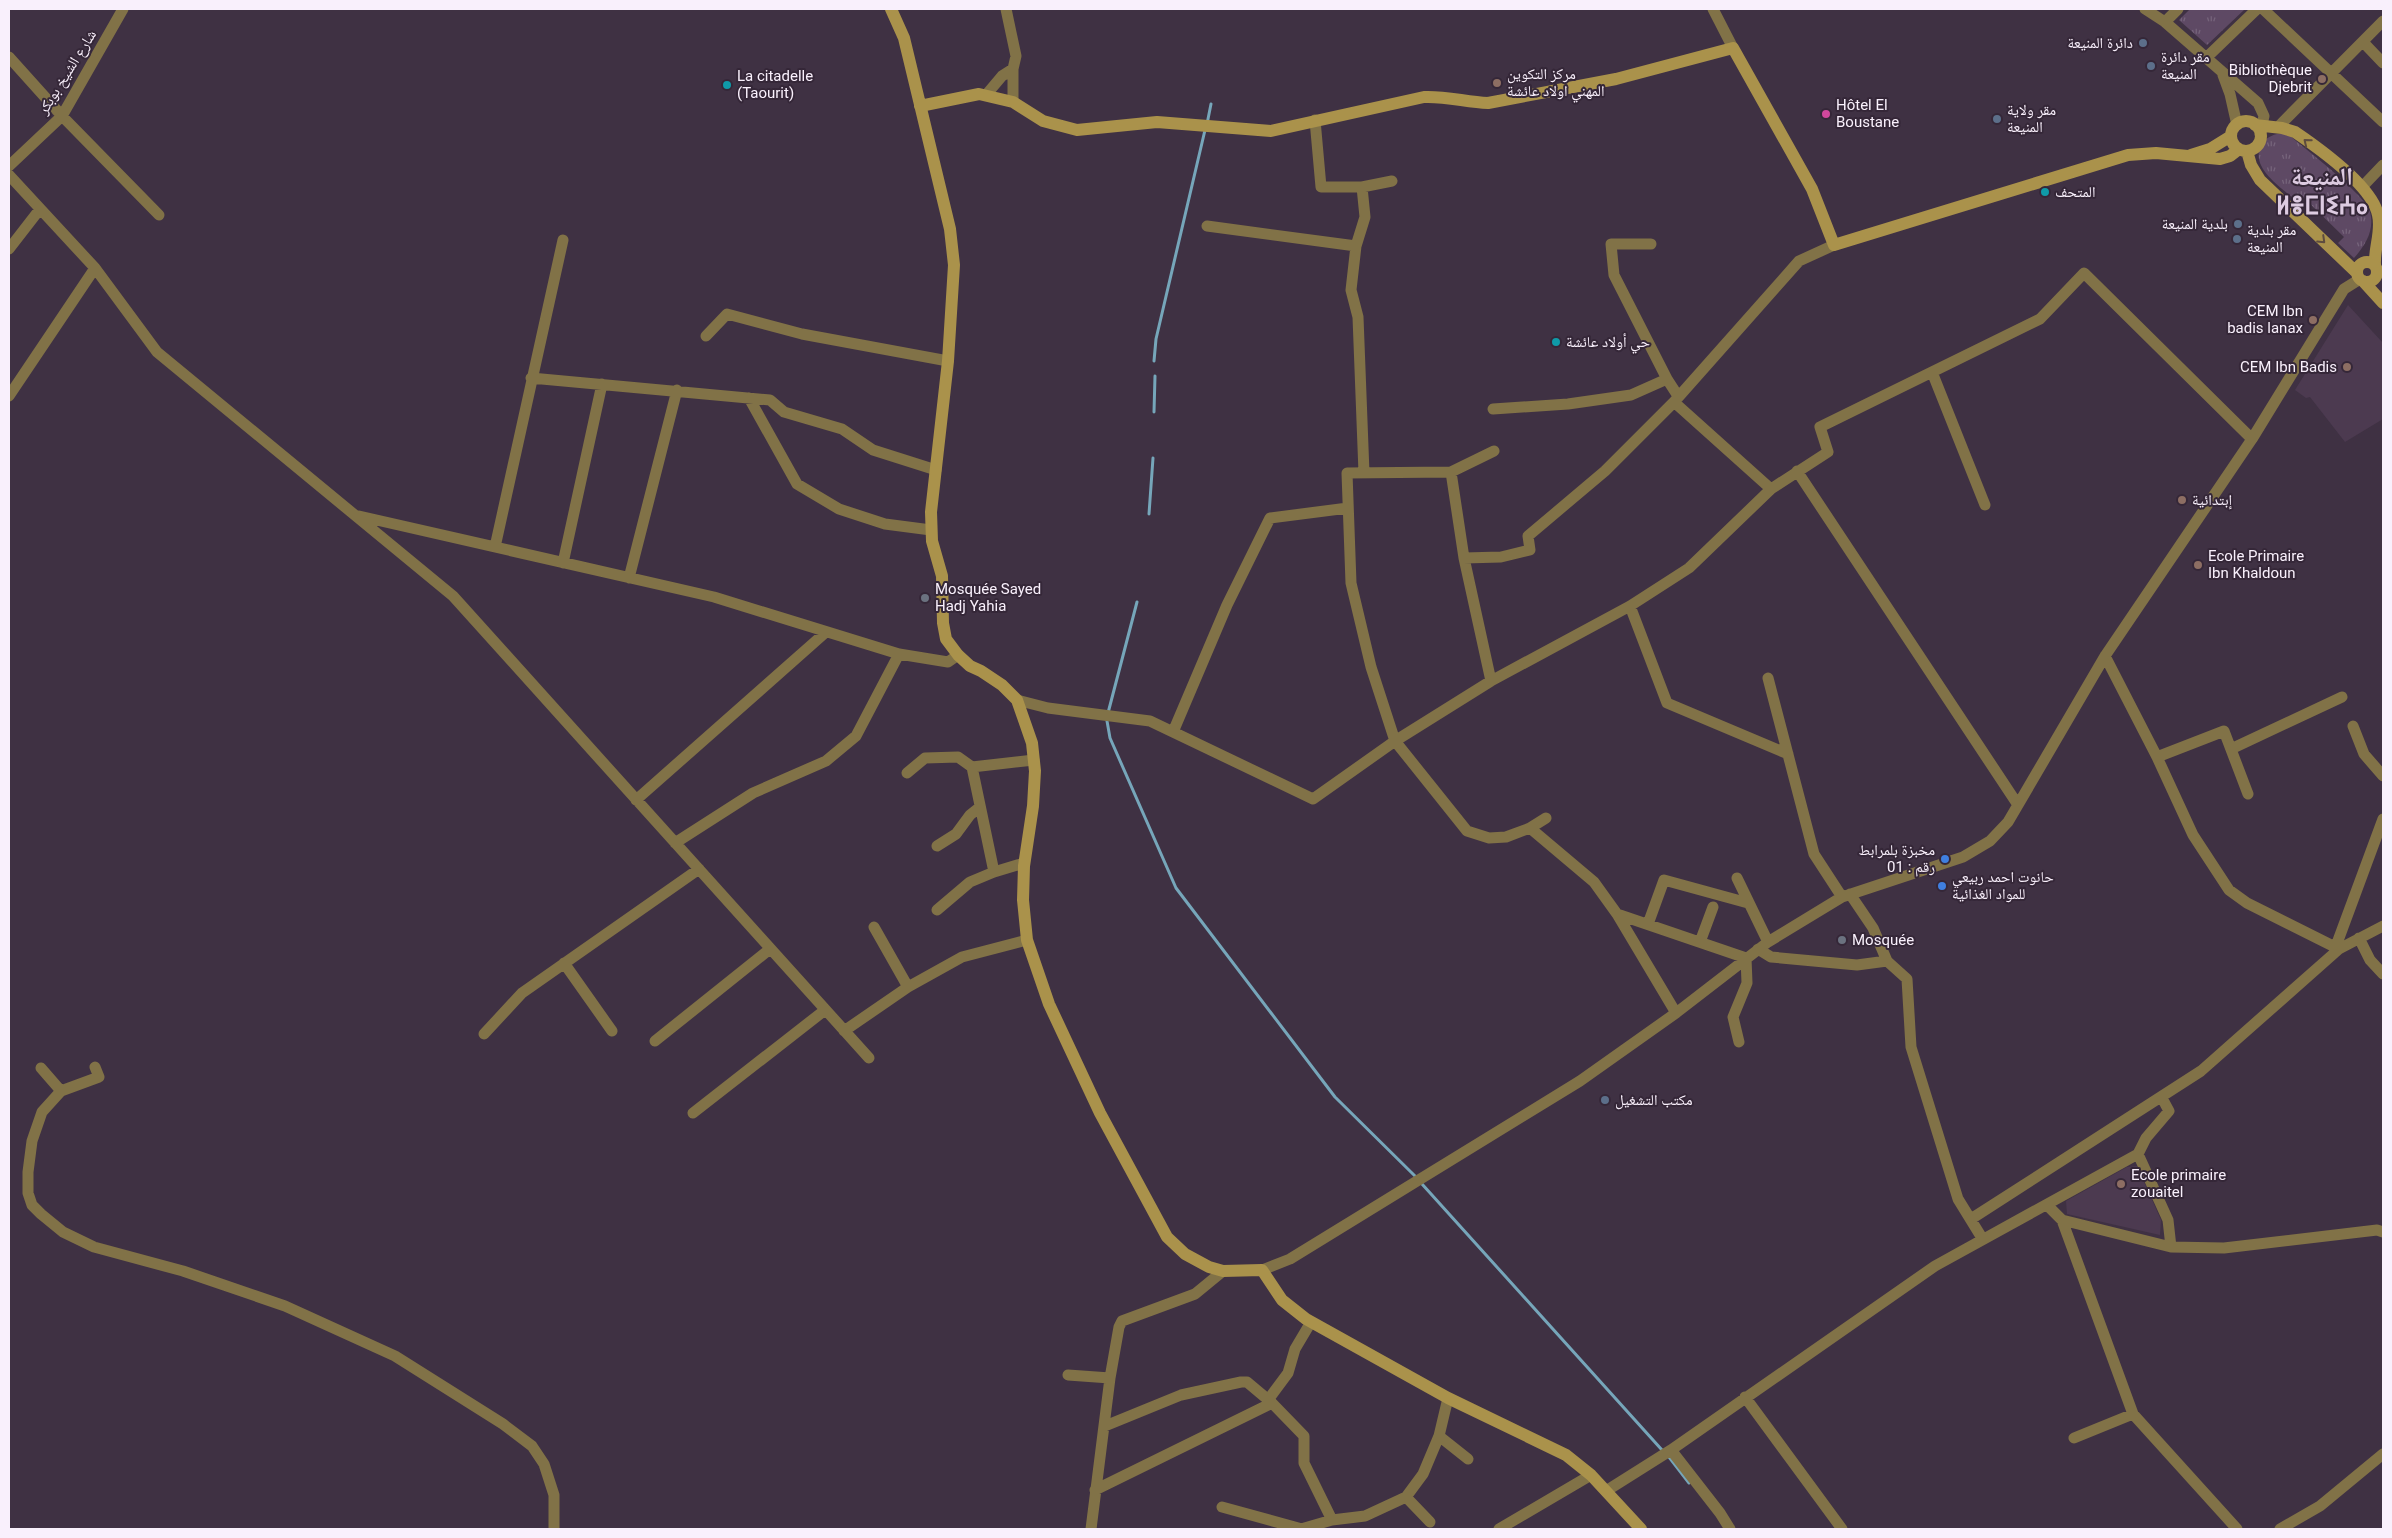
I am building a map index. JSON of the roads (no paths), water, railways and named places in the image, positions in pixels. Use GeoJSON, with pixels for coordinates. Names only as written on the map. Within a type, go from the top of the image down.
{"type":"FeatureCollection","features":[{"type":"Feature","properties":{"kind":"street","name":"شارع الشيخ بوبكر"},"geometry":{"type":"LineString","coordinates":[[9,166],[62,116],[123,9]]}},
{"type":"Feature","properties":{"kind":"street"},"geometry":{"type":"LineString","coordinates":[[891,9],[904,38],[950,229],[954,265],[948,361],[931,512],[931,530],[942,576],[943,623],[946,639],[958,655],[970,666],[1002,685],[1017,700],[1032,744],[1034,760],[1033,806],[1024,863],[1022,900],[1027,940],[1057,1021],[1100,1113],[1167,1238],[1185,1254],[1209,1267],[1223,1271],[1262,1270],[1290,1259],[1580,1081],[1676,1013],[1763,946],[1846,896],[1940,866],[1978,850],[1990,841],[2008,822],[2105,656],[2252,439],[2344,289],[2360,278],[2373,280],[2379,273],[2379,205],[2363,186],[2299,135],[2278,128],[2260,128],[2246,122],[2210,150],[2184,156]]}},
{"type":"Feature","properties":{"kind":"street"},"geometry":{"type":"LineString","coordinates":[[1006,9],[1015,44],[1016,56],[1013,69],[1013,102]]}},
{"type":"Feature","properties":{"kind":"street"},"geometry":{"type":"LineString","coordinates":[[1713,9],[1812,189],[1834,245]]}},
{"type":"Feature","properties":{"kind":"street"},"geometry":{"type":"LineString","coordinates":[[1464,558],[1501,557],[1530,550],[1528,536],[1605,471],[1676,399],[1799,261],[1834,245],[2128,155],[2156,153],[2220,160],[2243,150],[2252,150],[2259,143],[2263,111],[2258,103],[2222,74],[2165,22],[2145,9]]}},
{"type":"Feature","properties":{"kind":"street"},"geometry":{"type":"LineString","coordinates":[[2165,22],[2178,9]]}},
{"type":"Feature","properties":{"kind":"street"},"geometry":{"type":"LineString","coordinates":[[2206,58],[2257,9]]}},
{"type":"Feature","properties":{"kind":"street"},"geometry":{"type":"LineString","coordinates":[[2263,9],[2383,122]]}},
{"type":"Feature","properties":{"kind":"street"},"geometry":{"type":"LineString","coordinates":[[2278,128],[2383,21]]}},
{"type":"Feature","properties":{"kind":"street"},"geometry":{"type":"LineString","coordinates":[[2363,42],[2383,62]]}},
{"type":"Feature","properties":{"kind":"street"},"geometry":{"type":"LineString","coordinates":[[920,106],[979,94],[1013,102],[1043,121],[1077,130],[1158,122],[1271,131],[1424,97],[1440,96],[1470,102],[1488,103],[1616,79],[1733,48]]}},
{"type":"Feature","properties":{"kind":"street"},"geometry":{"type":"LineString","coordinates":[[9,57],[62,116],[159,215]]}},
{"type":"Feature","properties":{"kind":"street"},"geometry":{"type":"LineString","coordinates":[[986,95],[1002,76],[1013,69]]}},
{"type":"Feature","properties":{"kind":"street"},"geometry":{"type":"LineString","coordinates":[[2222,74],[2230,94],[2234,145],[2243,150],[2260,180],[2360,278],[2383,304]]}},
{"type":"Feature","properties":{"kind":"street"},"geometry":{"type":"LineString","coordinates":[[1315,120],[1321,188],[1362,187],[1392,181]]}},
{"type":"Feature","properties":{"kind":"street"},"geometry":{"type":"LineString","coordinates":[[2363,186],[2383,165]]}},
{"type":"Feature","properties":{"kind":"street"},"geometry":{"type":"LineString","coordinates":[[9,175],[95,268],[157,352],[453,596],[869,1058]]}},
{"type":"Feature","properties":{"kind":"street"},"geometry":{"type":"LineString","coordinates":[[1362,187],[1365,217],[1356,246],[1351,290],[1358,317],[1364,473]]}},
{"type":"Feature","properties":{"kind":"street"},"geometry":{"type":"LineString","coordinates":[[9,248],[40,209]]}},
{"type":"Feature","properties":{"kind":"street"},"geometry":{"type":"LineString","coordinates":[[1206,226],[1356,246]]}},
{"type":"Feature","properties":{"kind":"street"},"geometry":{"type":"LineString","coordinates":[[495,547],[563,240]]}},
{"type":"Feature","properties":{"kind":"street"},"geometry":{"type":"LineString","coordinates":[[1652,244],[1611,244],[1614,275],[1676,399],[1771,489]]}},
{"type":"Feature","properties":{"kind":"street"},"geometry":{"type":"LineString","coordinates":[[2360,278],[2358,267],[2362,262],[2369,261],[2379,273]]}},
{"type":"Feature","properties":{"kind":"street"},"geometry":{"type":"LineString","coordinates":[[9,396],[95,268]]}},
{"type":"Feature","properties":{"kind":"street"},"geometry":{"type":"LineString","coordinates":[[1017,700],[1048,708],[1150,721],[1313,799],[1395,741],[1491,680],[1630,606],[1689,568],[1771,489],[1828,452],[1820,427],[2040,319],[2084,273],[2252,439]]}},
{"type":"Feature","properties":{"kind":"street"},"geometry":{"type":"LineString","coordinates":[[706,336],[727,314],[802,334],[948,361]]}},
{"type":"Feature","properties":{"kind":"street"},"geometry":{"type":"LineString","coordinates":[[1932,372],[1985,505]]}},
{"type":"Feature","properties":{"kind":"street"},"geometry":{"type":"LineString","coordinates":[[532,378],[770,400],[784,412],[842,429],[873,450],[936,470]]}},
{"type":"Feature","properties":{"kind":"street"},"geometry":{"type":"LineString","coordinates":[[1493,409],[1568,404],[1631,395],[1667,379]]}},
{"type":"Feature","properties":{"kind":"street"},"geometry":{"type":"LineString","coordinates":[[563,563],[602,384]]}},
{"type":"Feature","properties":{"kind":"street"},"geometry":{"type":"LineString","coordinates":[[629,578],[677,390]]}},
{"type":"Feature","properties":{"kind":"street"},"geometry":{"type":"LineString","coordinates":[[748,398],[797,484],[839,510],[885,524],[931,530]]}},
{"type":"Feature","properties":{"kind":"street"},"geometry":{"type":"LineString","coordinates":[[1494,451],[1451,472],[1347,473],[1351,583],[1371,667],[1395,741],[1467,831],[1489,838],[1506,837],[1530,828],[1546,818]]}},
{"type":"Feature","properties":{"kind":"street"},"geometry":{"type":"LineString","coordinates":[[1797,471],[2018,805]]}},
{"type":"Feature","properties":{"kind":"street"},"geometry":{"type":"LineString","coordinates":[[1451,472],[1464,558],[1491,680]]}},
{"type":"Feature","properties":{"kind":"street"},"geometry":{"type":"LineString","coordinates":[[1172,732],[1227,605],[1270,518],[1348,508]]}},
{"type":"Feature","properties":{"kind":"street"},"geometry":{"type":"LineString","coordinates":[[354,515],[714,597],[899,654],[948,662],[958,655]]}},
{"type":"Feature","properties":{"kind":"street"},"geometry":{"type":"LineString","coordinates":[[1630,606],[1667,703],[1788,754]]}},
{"type":"Feature","properties":{"kind":"street"},"geometry":{"type":"LineString","coordinates":[[636,800],[826,632]]}},
{"type":"Feature","properties":{"kind":"street"},"geometry":{"type":"LineString","coordinates":[[675,843],[753,793],[826,761],[856,736],[899,654]]}},
{"type":"Feature","properties":{"kind":"street"},"geometry":{"type":"LineString","coordinates":[[2105,656],[2157,757],[2193,835],[2229,890],[2247,903],[2337,948]]}},
{"type":"Feature","properties":{"kind":"street"},"geometry":{"type":"LineString","coordinates":[[1768,678],[1814,854],[1873,928],[1886,961],[1907,980],[1911,1047],[1958,1199],[1982,1238]]}},
{"type":"Feature","properties":{"kind":"street"},"geometry":{"type":"LineString","coordinates":[[2231,749],[2342,697]]}},
{"type":"Feature","properties":{"kind":"street"},"geometry":{"type":"LineString","coordinates":[[2353,726],[2364,754],[2383,776]]}},
{"type":"Feature","properties":{"kind":"street"},"geometry":{"type":"LineString","coordinates":[[2157,757],[2224,731],[2248,794]]}},
{"type":"Feature","properties":{"kind":"street"},"geometry":{"type":"LineString","coordinates":[[907,773],[926,758],[958,757],[972,767],[1034,760]]}},
{"type":"Feature","properties":{"kind":"street"},"geometry":{"type":"LineString","coordinates":[[972,767],[994,872]]}},
{"type":"Feature","properties":{"kind":"street"},"geometry":{"type":"LineString","coordinates":[[937,846],[956,834],[970,815],[980,807]]}},
{"type":"Feature","properties":{"kind":"street"},"geometry":{"type":"LineString","coordinates":[[2337,948],[2383,819]]}},
{"type":"Feature","properties":{"kind":"street"},"geometry":{"type":"LineString","coordinates":[[1530,828],[1594,882],[1617,914],[1676,1013]]}},
{"type":"Feature","properties":{"kind":"street"},"geometry":{"type":"LineString","coordinates":[[937,910],[970,882],[1024,863]]}},
{"type":"Feature","properties":{"kind":"street"},"geometry":{"type":"LineString","coordinates":[[484,1034],[522,993],[699,869]]}},
{"type":"Feature","properties":{"kind":"street"},"geometry":{"type":"LineString","coordinates":[[1737,878],[1763,946],[1772,957],[1857,965],[1886,961]]}},
{"type":"Feature","properties":{"kind":"street"},"geometry":{"type":"LineString","coordinates":[[1648,924],[1664,880],[1748,903]]}},
{"type":"Feature","properties":{"kind":"street"},"geometry":{"type":"LineString","coordinates":[[1700,942],[1713,907]]}},
{"type":"Feature","properties":{"kind":"street"},"geometry":{"type":"LineString","coordinates":[[1617,914],[1746,958]]}},
{"type":"Feature","properties":{"kind":"street"},"geometry":{"type":"LineString","coordinates":[[874,926],[908,987]]}},
{"type":"Feature","properties":{"kind":"street"},"geometry":{"type":"LineString","coordinates":[[1971,1219],[2162,1098],[2201,1071],[2337,948],[2383,926]]}},
{"type":"Feature","properties":{"kind":"street"},"geometry":{"type":"LineString","coordinates":[[2359,938],[2370,960],[2383,974]]}},
{"type":"Feature","properties":{"kind":"street"},"geometry":{"type":"LineString","coordinates":[[844,1031],[908,987],[962,957],[1027,940]]}},
{"type":"Feature","properties":{"kind":"street"},"geometry":{"type":"LineString","coordinates":[[655,1041],[770,949]]}},
{"type":"Feature","properties":{"kind":"street"},"geometry":{"type":"LineString","coordinates":[[1739,1042],[1733,1017],[1747,983],[1746,958]]}},
{"type":"Feature","properties":{"kind":"street"},"geometry":{"type":"LineString","coordinates":[[564,963],[612,1031]]}},
{"type":"Feature","properties":{"kind":"street"},"geometry":{"type":"LineString","coordinates":[[693,1113],[825,1010]]}},
{"type":"Feature","properties":{"kind":"street"},"geometry":{"type":"LineString","coordinates":[[95,1067],[99,1077],[61,1091],[42,1112],[32,1141],[28,1172],[28,1193],[32,1205],[63,1232],[94,1247],[183,1271],[285,1306],[395,1356],[503,1424],[532,1446],[544,1464],[554,1495],[554,1529]]}},
{"type":"Feature","properties":{"kind":"street"},"geometry":{"type":"LineString","coordinates":[[41,1068],[61,1091]]}},
{"type":"Feature","properties":{"kind":"street"},"geometry":{"type":"LineString","coordinates":[[1606,1491],[1672,1450],[1745,1397],[1935,1266],[1982,1238],[2047,1205],[2138,1154],[2146,1138],[2168,1111],[2162,1098]]}},
{"type":"Feature","properties":{"kind":"street"},"geometry":{"type":"LineString","coordinates":[[2138,1154],[2168,1220],[2171,1247]]}},
{"type":"Feature","properties":{"kind":"street"},"geometry":{"type":"LineString","coordinates":[[2047,1205],[2062,1220],[2133,1414],[2237,1529]]}},
{"type":"Feature","properties":{"kind":"street"},"geometry":{"type":"LineString","coordinates":[[2062,1220],[2171,1247],[2224,1248],[2377,1230],[2383,1232]]}},
{"type":"Feature","properties":{"kind":"street"},"geometry":{"type":"LineString","coordinates":[[1262,1270],[1282,1300],[1311,1322],[1448,1398],[1566,1455],[1591,1475],[1641,1529]]}},
{"type":"Feature","properties":{"kind":"street"},"geometry":{"type":"LineString","coordinates":[[1091,1529],[1110,1378],[1119,1327],[1122,1321],[1195,1294],[1223,1271]]}},
{"type":"Feature","properties":{"kind":"street"},"geometry":{"type":"LineString","coordinates":[[1095,1490],[1270,1401],[1288,1373],[1294,1349],[1311,1322]]}},
{"type":"Feature","properties":{"kind":"street"},"geometry":{"type":"LineString","coordinates":[[1068,1376],[1110,1378]]}},
{"type":"Feature","properties":{"kind":"street"},"geometry":{"type":"LineString","coordinates":[[1105,1426],[1181,1395],[1236,1382],[1247,1382],[1270,1401],[1304,1436],[1304,1463],[1332,1520]]}},
{"type":"Feature","properties":{"kind":"street"},"geometry":{"type":"LineString","coordinates":[[1745,1397],[1842,1529]]}},
{"type":"Feature","properties":{"kind":"street"},"geometry":{"type":"LineString","coordinates":[[1222,1507],[1302,1529],[1332,1520],[1365,1516],[1406,1496],[1422,1474],[1439,1436],[1448,1398]]}},
{"type":"Feature","properties":{"kind":"street"},"geometry":{"type":"LineString","coordinates":[[2074,1438],[2133,1414]]}},
{"type":"Feature","properties":{"kind":"street"},"geometry":{"type":"LineString","coordinates":[[1439,1436],[1468,1459]]}},
{"type":"Feature","properties":{"kind":"street"},"geometry":{"type":"LineString","coordinates":[[1672,1450],[1720,1512],[1730,1529]]}},
{"type":"Feature","properties":{"kind":"street"},"geometry":{"type":"LineString","coordinates":[[2280,1529],[2320,1506],[2383,1454]]}},
{"type":"Feature","properties":{"kind":"street"},"geometry":{"type":"LineString","coordinates":[[1499,1529],[1591,1475]]}},
{"type":"Feature","properties":{"kind":"street"},"geometry":{"type":"LineString","coordinates":[[1406,1496],[1430,1522]]}},
{"type":"Feature","properties":{"kind":"waterway"},"geometry":{"type":"LineString","coordinates":[[1207,124],[1211,104]]}},
{"type":"Feature","properties":{"kind":"waterway"},"geometry":{"type":"LineString","coordinates":[[1154,361],[1156,339],[1205,130]]}},
{"type":"Feature","properties":{"kind":"waterway"},"geometry":{"type":"LineString","coordinates":[[1154,412],[1155,376]]}},
{"type":"Feature","properties":{"kind":"waterway"},"geometry":{"type":"LineString","coordinates":[[1149,514],[1153,458]]}},
{"type":"Feature","properties":{"kind":"waterway"},"geometry":{"type":"LineString","coordinates":[[1108,713],[1137,602]]}},
{"type":"Feature","properties":{"kind":"waterway"},"geometry":{"type":"LineString","coordinates":[[1107,721],[1110,738],[1176,888],[1335,1097],[1415,1176]]}},
{"type":"Feature","properties":{"kind":"waterway"},"geometry":{"type":"LineString","coordinates":[[1422,1184],[1662,1450]]}},
{"type":"Feature","properties":{"kind":"waterway"},"geometry":{"type":"LineString","coordinates":[[1669,1457],[1689,1483]]}},
{"type":"Feature","properties":{"kind":"place","name":"دائرة المنيعة"},"geometry":{"type":"Point","coordinates":[2143,43]}},
{"type":"Feature","properties":{"kind":"place","name":"مقر دائرة المنيعة"},"geometry":{"type":"Point","coordinates":[2151,66]}},
{"type":"Feature","properties":{"kind":"place","name":"Bibliothèque Djebrit"},"geometry":{"type":"Point","coordinates":[2322,79]}},
{"type":"Feature","properties":{"kind":"place","name":"مركز التكوين المهني اولاد عائشة"},"geometry":{"type":"Point","coordinates":[1497,83]}},
{"type":"Feature","properties":{"kind":"place","name":"La citadelle (Taourit)"},"geometry":{"type":"Point","coordinates":[727,85]}},
{"type":"Feature","properties":{"kind":"place","name":"Hôtel El Boustane"},"geometry":{"type":"Point","coordinates":[1826,114]}},
{"type":"Feature","properties":{"kind":"place","name":"مقر ولاية المنيعة"},"geometry":{"type":"Point","coordinates":[1997,119]}},
{"type":"Feature","properties":{"kind":"place","name":"المتحف"},"geometry":{"type":"Point","coordinates":[2045,192]}},
{"type":"Feature","properties":{"kind":"place","name":"بلدية المنيعة"},"geometry":{"type":"Point","coordinates":[2238,224]}},
{"type":"Feature","properties":{"kind":"place","name":"مقر بلدية المنيعة"},"geometry":{"type":"Point","coordinates":[2237,239]}},
{"type":"Feature","properties":{"kind":"place","name":"CEM Ibn badis lanax"},"geometry":{"type":"Point","coordinates":[2313,320]}},
{"type":"Feature","properties":{"kind":"place","name":"حي أولاد عائشة"},"geometry":{"type":"Point","coordinates":[1556,342]}},
{"type":"Feature","properties":{"kind":"place","name":"CEM Ibn Badis"},"geometry":{"type":"Point","coordinates":[2347,367]}},
{"type":"Feature","properties":{"kind":"place","name":"إبتدائية"},"geometry":{"type":"Point","coordinates":[2182,500]}},
{"type":"Feature","properties":{"kind":"place","name":"Ecole Primaire Ibn Khaldoun"},"geometry":{"type":"Point","coordinates":[2198,565]}},
{"type":"Feature","properties":{"kind":"place","name":"Mosquée Sayed Hadj Yahia"},"geometry":{"type":"Point","coordinates":[925,598]}},
{"type":"Feature","properties":{"kind":"place","name":"مخبزة بلمرابط رقم : 01"},"geometry":{"type":"Point","coordinates":[1945,859]}},
{"type":"Feature","properties":{"kind":"place","name":"حانوت احمد ربيعي للمواد الغذائية"},"geometry":{"type":"Point","coordinates":[1942,886]}},
{"type":"Feature","properties":{"kind":"place","name":"Mosquée"},"geometry":{"type":"Point","coordinates":[1842,940]}},
{"type":"Feature","properties":{"kind":"place","name":"مكتب التشغيل"},"geometry":{"type":"Point","coordinates":[1605,1100]}},
{"type":"Feature","properties":{"kind":"place","name":"Ecole primaire zouaitel"},"geometry":{"type":"Point","coordinates":[2121,1184]}},
{"type":"Feature","properties":{"kind":"district","name":"المنيعة ⵍⴻⵎⵏⵉⵄⴰ"},"geometry":{"type":"Point","coordinates":[2322,190]}}]}
